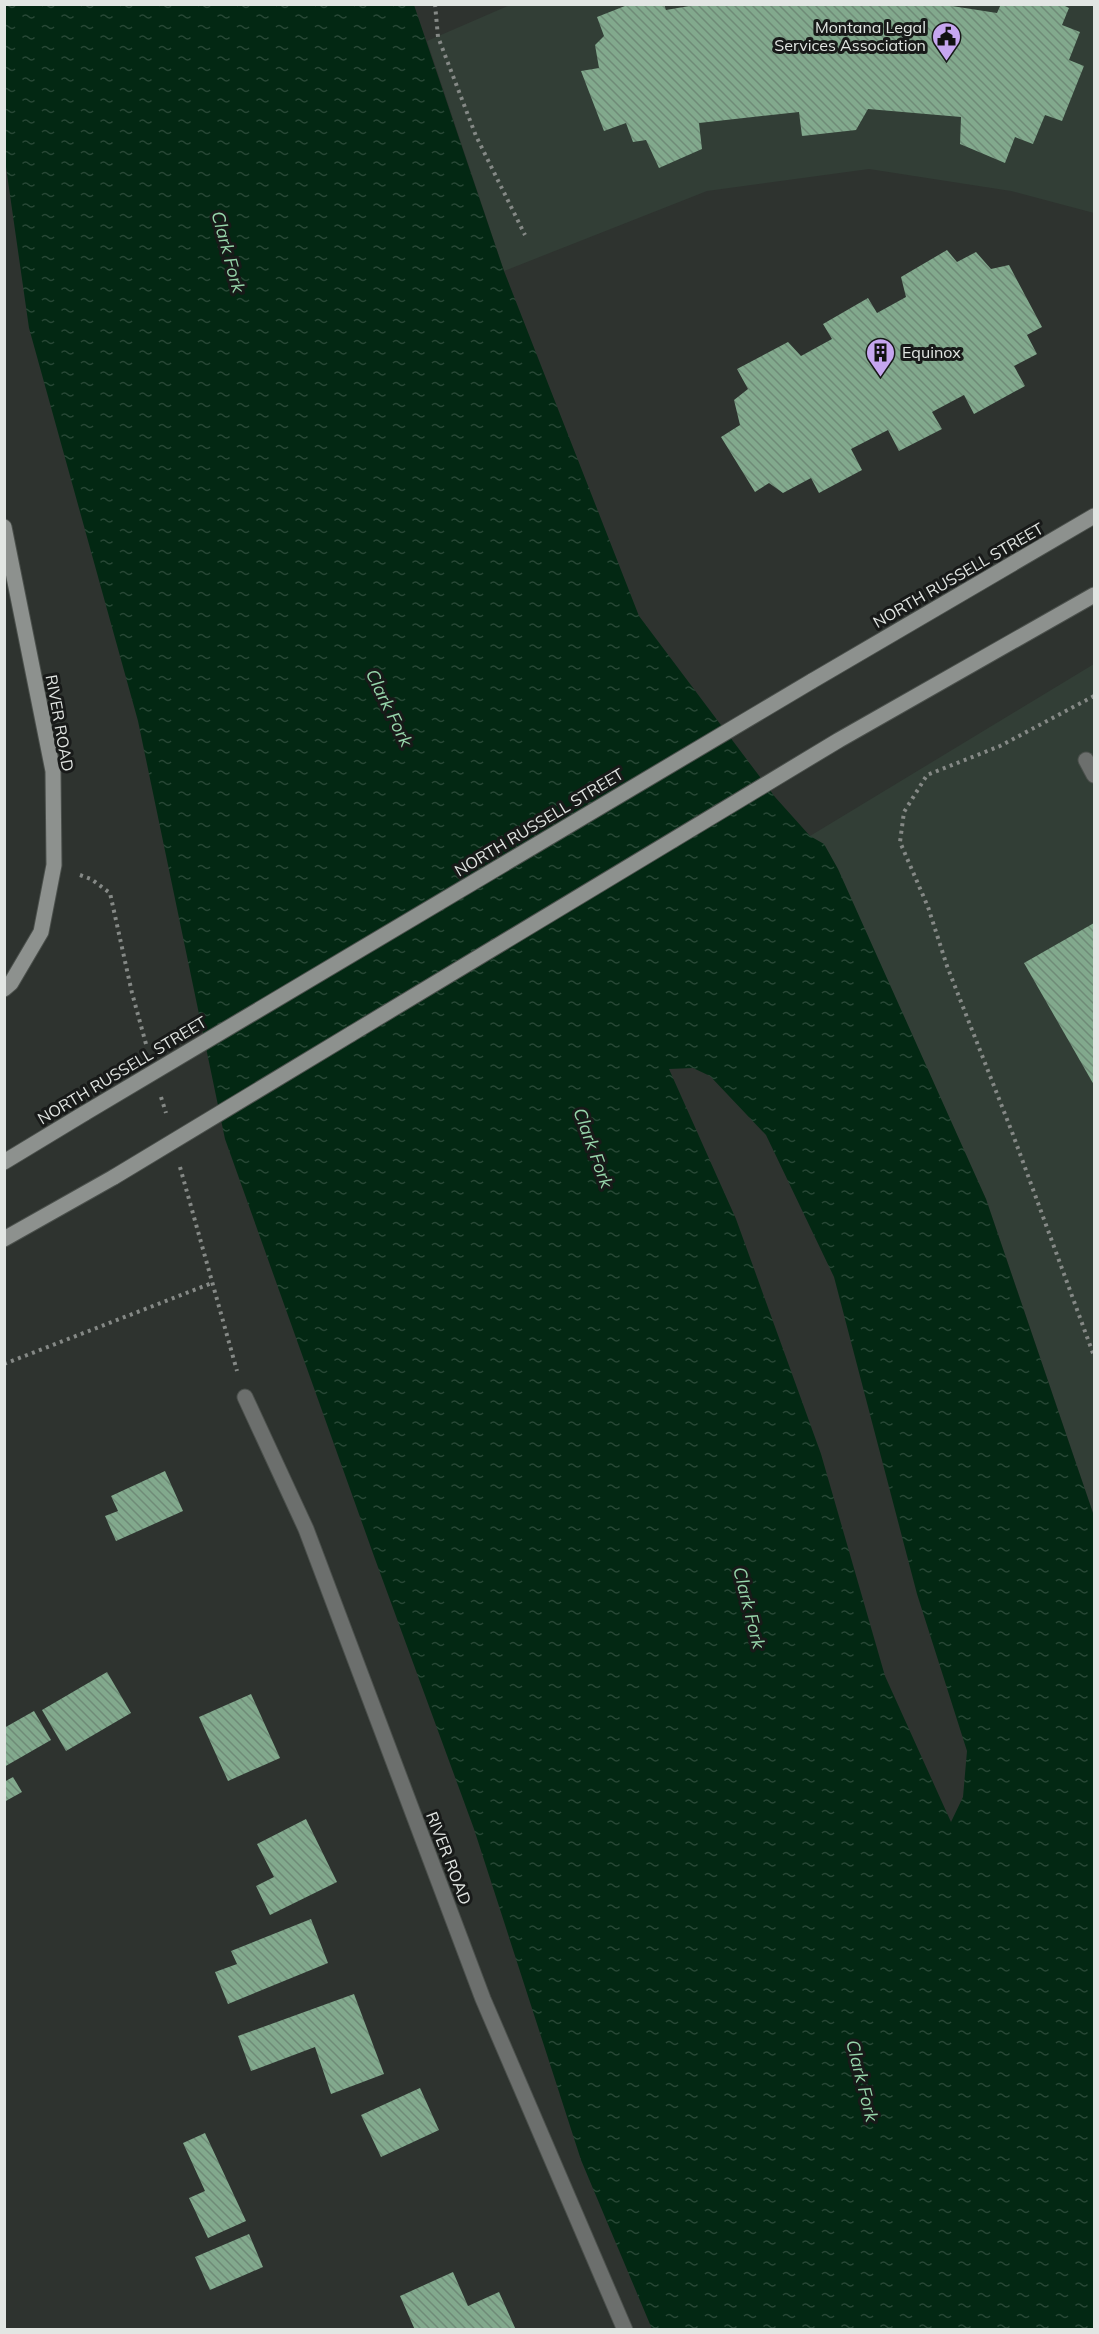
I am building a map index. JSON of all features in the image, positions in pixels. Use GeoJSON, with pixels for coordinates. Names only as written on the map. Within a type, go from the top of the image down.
{"type":"FeatureCollection","features":[{"type":"Feature","properties":{"kind":"main road","name":"NORTH RUSSELL STREET"},"geometry":{"type":"LineString","coordinates":[[4,1162],[812,681],[1095,516]]}},
{"type":"Feature","properties":{"kind":"main road","name":"RIVER ROAD"},"geometry":{"type":"LineString","coordinates":[[4,989],[11,983],[41,932],[54,865],[52,771],[6,537]]}},
{"type":"Feature","properties":{"kind":"main road"},"geometry":{"type":"LineString","coordinates":[[4,1239],[114,1177],[839,740],[1095,595]]}},
{"type":"Feature","properties":{"kind":"street"},"geometry":{"type":"LineString","coordinates":[[1086,760],[1095,775]]}},
{"type":"Feature","properties":{"kind":"street","name":"RIVER ROAD"},"geometry":{"type":"LineString","coordinates":[[245,1397],[306,1529],[483,1999],[625,2330]]}},
{"type":"Feature","properties":{"kind":"path"},"geometry":{"type":"LineString","coordinates":[[435,4],[438,37],[476,136],[525,235]]}},
{"type":"Feature","properties":{"kind":"path"},"geometry":{"type":"LineString","coordinates":[[1095,696],[1000,746],[927,775],[904,812],[900,842],[928,907],[947,966],[1095,1356]]}},
{"type":"Feature","properties":{"kind":"path"},"geometry":{"type":"LineString","coordinates":[[4,1364],[212,1283]]}},
{"type":"Feature","properties":{"kind":"shaded area"},"geometry":{"type":"Polygon","coordinates":[[[510,5],[1094,5],[1094,213],[1011,191],[869,169],[707,191],[504,271],[427,41],[510,5]]]}},
{"type":"Feature","properties":{"kind":"shaded area"},"geometry":{"type":"Polygon","coordinates":[[[1094,664],[1094,1516],[986,1199],[810,836],[1094,664]]]}},
{"type":"Feature","properties":{"kind":"water","name":"Clark Fork"},"geometry":{"type":"Polygon","coordinates":[[[4,5],[414,5],[504,271],[639,616],[775,797],[810,836],[824,844],[838,869],[986,1199],[1094,1516],[1094,2329],[652,2329],[581,2160],[474,1829],[225,1139],[138,721],[29,328],[5,160],[4,5]],[[693,1068],[669,1069],[736,1219],[821,1454],[885,1676],[951,1822],[963,1797],[967,1751],[917,1594],[834,1277],[766,1135],[710,1076],[693,1068]]]}},
{"type":"Feature","properties":{"kind":"building"},"geometry":{"type":"Polygon","coordinates":[[[630,4],[664,4],[666,10],[701,4],[939,4],[997,13],[1001,4],[1061,4],[1069,8],[1062,25],[1080,32],[1069,60],[1084,66],[1062,121],[1045,115],[1033,144],[1015,137],[1005,163],[960,144],[961,117],[868,109],[856,130],[802,136],[799,112],[699,123],[702,149],[659,168],[646,140],[633,142],[626,123],[604,131],[581,71],[599,68],[595,45],[604,36],[597,17],[630,4]]]}},
{"type":"Feature","properties":{"kind":"building","name":"Equinox"},"geometry":{"type":"Polygon","coordinates":[[[947,250],[957,262],[976,252],[991,269],[1009,265],[1042,327],[1027,335],[1037,354],[1014,366],[1025,386],[974,414],[964,395],[932,412],[942,429],[899,451],[888,430],[851,449],[862,470],[819,493],[811,478],[783,493],[769,483],[755,492],[721,437],[740,425],[734,400],[748,389],[737,369],[788,342],[801,356],[832,339],[823,324],[868,298],[877,313],[906,297],[901,277],[947,250]]]}},
{"type":"Feature","properties":{"kind":"building"},"geometry":{"type":"Polygon","coordinates":[[[1094,923],[1094,1085],[1024,963],[1094,923]]]}},
{"type":"Feature","properties":{"kind":"building"},"geometry":{"type":"Polygon","coordinates":[[[165,1471],[183,1511],[116,1541],[105,1516],[118,1511],[111,1496],[165,1471]]]}},
{"type":"Feature","properties":{"kind":"building"},"geometry":{"type":"Polygon","coordinates":[[[107,1672],[131,1713],[66,1751],[42,1710],[107,1672]]]}},
{"type":"Feature","properties":{"kind":"building"},"geometry":{"type":"Polygon","coordinates":[[[251,1694],[280,1758],[228,1781],[199,1717],[251,1694]]]}},
{"type":"Feature","properties":{"kind":"building"},"geometry":{"type":"Polygon","coordinates":[[[34,1711],[51,1740],[4,1767],[4,1728],[34,1711]]]}},
{"type":"Feature","properties":{"kind":"building"},"geometry":{"type":"Polygon","coordinates":[[[13,1777],[22,1792],[4,1802],[4,1782],[13,1777]]]}},
{"type":"Feature","properties":{"kind":"building"},"geometry":{"type":"Polygon","coordinates":[[[306,1819],[337,1882],[270,1915],[256,1886],[274,1877],[257,1844],[306,1819]]]}},
{"type":"Feature","properties":{"kind":"building"},"geometry":{"type":"Polygon","coordinates":[[[311,1919],[328,1963],[228,2004],[215,1972],[237,1964],[231,1951],[311,1919]]]}},
{"type":"Feature","properties":{"kind":"building"},"geometry":{"type":"Polygon","coordinates":[[[354,1994],[384,2074],[331,2094],[315,2047],[251,2071],[238,2036],[354,1994]]]}},
{"type":"Feature","properties":{"kind":"building"},"geometry":{"type":"Polygon","coordinates":[[[420,2088],[439,2130],[381,2157],[361,2115],[420,2088]]]}},
{"type":"Feature","properties":{"kind":"building"},"geometry":{"type":"Polygon","coordinates":[[[205,2133],[246,2221],[208,2238],[189,2198],[205,2191],[183,2143],[205,2133]]]}},
{"type":"Feature","properties":{"kind":"building"},"geometry":{"type":"Polygon","coordinates":[[[249,2234],[263,2267],[210,2290],[195,2257],[249,2234]]]}},
{"type":"Feature","properties":{"kind":"building"},"geometry":{"type":"Polygon","coordinates":[[[453,2272],[468,2306],[499,2292],[516,2330],[415,2330],[400,2296],[453,2272]]]}},
{"type":"Feature","properties":{"kind":"place","name":"Montana Legal Services Association"},"geometry":{"type":"Point","coordinates":[947,62]}},
{"type":"Feature","properties":{"kind":"place","name":"Equinox"},"geometry":{"type":"Point","coordinates":[881,378]}}]}
